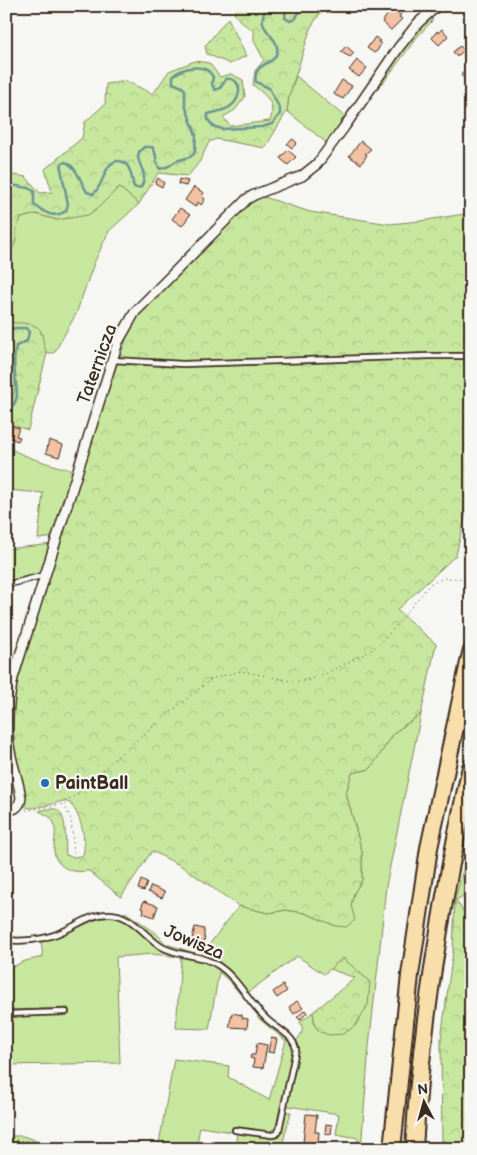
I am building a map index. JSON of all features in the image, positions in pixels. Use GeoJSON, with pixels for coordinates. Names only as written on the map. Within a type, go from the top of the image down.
{"type":"FeatureCollection","features":[{"type":"Feature","properties":{"kind":"highway"},"geometry":{"type":"LineString","coordinates":[[392,1149],[410,975],[429,848],[471,653]]}},
{"type":"Feature","properties":{"kind":"highway"},"geometry":{"type":"LineString","coordinates":[[414,1149],[417,1096],[431,978],[452,850],[471,766]]}},
{"type":"Feature","properties":{"kind":"street","name":"Taternicza"},"geometry":{"type":"LineString","coordinates":[[18,806],[21,798],[10,754],[8,725],[9,702],[18,660],[118,342],[135,312],[247,199],[302,176],[317,164],[399,47],[418,23],[437,6]]}},
{"type":"Feature","properties":{"kind":"street"},"geometry":{"type":"LineString","coordinates":[[6,810],[18,806]]}},
{"type":"Feature","properties":{"kind":"lane"},"geometry":{"type":"LineString","coordinates":[[113,360],[182,364],[471,356]]}},
{"type":"Feature","properties":{"kind":"lane"},"geometry":{"type":"LineString","coordinates":[[6,585],[46,574]]}},
{"type":"Feature","properties":{"kind":"lane","name":"Jowisza"},"geometry":{"type":"LineString","coordinates":[[6,940],[15,941],[52,936],[89,918],[110,913],[128,920],[162,946],[182,954],[207,960],[219,966],[233,979],[260,1014],[290,1037],[295,1045],[296,1055],[279,1130],[276,1134],[235,1130]]}},
{"type":"Feature","properties":{"kind":"lane"},"geometry":{"type":"LineString","coordinates":[[6,1014],[66,1012]]}},
{"type":"Feature","properties":{"kind":"path"},"geometry":{"type":"LineString","coordinates":[[18,806],[28,810],[63,804],[211,679],[241,671],[292,681],[305,681],[325,674],[372,650],[384,640],[430,584],[445,578],[471,579]]}},
{"type":"Feature","properties":{"kind":"path"},"geometry":{"type":"LineString","coordinates":[[63,804],[71,820],[74,853]]}},
{"type":"Feature","properties":{"kind":"path"},"geometry":{"type":"LineString","coordinates":[[6,1138],[27,1141],[55,1149]]}},
{"type":"Feature","properties":{"kind":"green space"},"geometry":{"type":"Polygon","coordinates":[[[238,6],[325,6],[311,27],[289,96],[287,111],[265,148],[216,139],[209,142],[200,161],[188,176],[158,173],[139,204],[119,187],[88,215],[57,220],[36,214],[21,218],[16,230],[16,240],[6,265],[6,174],[26,177],[40,193],[52,192],[45,169],[82,138],[85,122],[105,104],[106,84],[126,81],[153,94],[169,71],[195,61],[209,63],[220,77],[231,74],[243,80],[245,97],[235,110],[223,117],[230,126],[270,121],[272,114],[271,104],[253,85],[255,71],[264,60],[254,41],[254,31],[241,22],[234,13],[238,6]]]}},
{"type":"Feature","properties":{"kind":"green space"},"geometry":{"type":"Polygon","coordinates":[[[428,17],[433,20],[417,37],[383,83],[379,81],[400,48],[428,17]]]}},
{"type":"Feature","properties":{"kind":"green space"},"geometry":{"type":"Polygon","coordinates":[[[228,18],[246,56],[230,64],[207,54],[205,46],[228,18]]]}},
{"type":"Feature","properties":{"kind":"green space"},"geometry":{"type":"Polygon","coordinates":[[[296,76],[345,117],[355,105],[330,145],[307,169],[328,144],[287,111],[289,96],[296,76]]]}},
{"type":"Feature","properties":{"kind":"green space"},"geometry":{"type":"Polygon","coordinates":[[[119,187],[139,204],[109,231],[94,263],[76,314],[54,353],[47,353],[42,346],[42,334],[6,322],[6,265],[16,240],[16,230],[21,218],[36,214],[57,220],[99,207],[119,187]]]}},
{"type":"Feature","properties":{"kind":"green space"},"geometry":{"type":"Polygon","coordinates":[[[258,195],[310,212],[390,224],[471,213],[471,491],[456,555],[397,610],[436,644],[421,714],[395,732],[370,769],[352,773],[346,793],[362,852],[362,880],[354,893],[351,905],[355,920],[346,927],[336,926],[305,913],[286,910],[268,913],[239,906],[183,867],[152,851],[121,897],[89,871],[66,869],[56,859],[54,853],[54,822],[50,817],[39,811],[55,809],[59,811],[64,822],[66,855],[72,857],[82,856],[84,851],[83,834],[78,816],[69,803],[64,801],[35,808],[22,805],[11,739],[13,690],[88,445],[136,312],[229,218],[258,195]]]}},
{"type":"Feature","properties":{"kind":"green space"},"geometry":{"type":"Polygon","coordinates":[[[6,322],[27,323],[36,326],[42,334],[47,353],[28,430],[6,423],[6,401],[12,399],[15,388],[9,371],[11,355],[6,353],[6,322]]]}},
{"type":"Feature","properties":{"kind":"green space"},"geometry":{"type":"Polygon","coordinates":[[[6,446],[31,458],[74,471],[56,537],[38,539],[43,493],[6,490],[6,446]]]}},
{"type":"Feature","properties":{"kind":"green space"},"geometry":{"type":"Polygon","coordinates":[[[53,544],[44,573],[6,583],[6,549],[53,544]]]}},
{"type":"Feature","properties":{"kind":"green space"},"geometry":{"type":"Polygon","coordinates":[[[421,714],[386,886],[369,1046],[361,1149],[357,1149],[358,1138],[336,1134],[339,1114],[288,1106],[286,1101],[297,1062],[298,1047],[296,1041],[302,1030],[300,1022],[313,1012],[315,1026],[370,982],[343,958],[324,974],[297,956],[246,994],[234,977],[201,955],[239,906],[268,913],[286,910],[305,913],[336,926],[351,905],[354,893],[362,880],[362,852],[346,793],[352,773],[370,769],[395,732],[421,714]]]}},
{"type":"Feature","properties":{"kind":"green space"},"geometry":{"type":"Polygon","coordinates":[[[471,840],[471,892],[456,900],[468,919],[471,919],[471,1149],[442,1149],[441,1039],[453,951],[455,899],[471,840]]]}},
{"type":"Feature","properties":{"kind":"green space"},"geometry":{"type":"Polygon","coordinates":[[[125,912],[155,932],[166,944],[195,953],[184,953],[165,946],[124,914],[125,912]]]}},
{"type":"Feature","properties":{"kind":"green space"},"geometry":{"type":"Polygon","coordinates":[[[101,916],[110,916],[125,921],[157,945],[213,966],[234,983],[241,992],[240,994],[219,972],[209,1029],[176,1028],[181,957],[152,954],[116,957],[120,1063],[6,1065],[6,1017],[69,1014],[68,1008],[6,1010],[6,970],[25,961],[43,957],[41,942],[101,916]]]}},
{"type":"Feature","properties":{"kind":"green space"},"geometry":{"type":"Polygon","coordinates":[[[343,958],[370,982],[368,1005],[355,1026],[343,1034],[330,1035],[320,1032],[315,1026],[313,1012],[355,978],[330,969],[343,958]]]}},
{"type":"Feature","properties":{"kind":"green space"},"geometry":{"type":"Polygon","coordinates":[[[259,1016],[286,1036],[292,1044],[293,1050],[276,1128],[269,1132],[233,1128],[232,1132],[200,1127],[196,1149],[158,1149],[174,1059],[229,1066],[228,1077],[269,1100],[286,1041],[257,1017],[259,1016]]]}},
{"type":"Feature","properties":{"kind":"green space"},"geometry":{"type":"Polygon","coordinates":[[[285,1112],[291,1112],[281,1149],[235,1149],[237,1132],[277,1138],[282,1130],[285,1112]]]}},
{"type":"Feature","properties":{"kind":"green space"},"geometry":{"type":"Polygon","coordinates":[[[6,1136],[23,1136],[62,1149],[40,1149],[19,1143],[6,1143],[6,1136]]]}},
{"type":"Feature","properties":{"kind":"building"},"geometry":{"type":"Polygon","coordinates":[[[391,10],[401,15],[399,17],[402,19],[391,30],[382,22],[391,10]]]}},
{"type":"Feature","properties":{"kind":"building"},"geometry":{"type":"Polygon","coordinates":[[[442,29],[448,36],[439,45],[432,38],[437,31],[438,33],[442,29]]]}},
{"type":"Feature","properties":{"kind":"building"},"geometry":{"type":"Polygon","coordinates":[[[375,37],[381,44],[374,53],[367,48],[375,37]]]}},
{"type":"Feature","properties":{"kind":"building"},"geometry":{"type":"Polygon","coordinates":[[[346,46],[354,53],[350,57],[341,52],[346,46]]]}},
{"type":"Feature","properties":{"kind":"building"},"geometry":{"type":"Polygon","coordinates":[[[460,46],[464,50],[457,57],[453,52],[460,46]]]}},
{"type":"Feature","properties":{"kind":"building"},"geometry":{"type":"Polygon","coordinates":[[[357,60],[367,68],[359,77],[349,70],[357,60]]]}},
{"type":"Feature","properties":{"kind":"building"},"geometry":{"type":"Polygon","coordinates":[[[468,67],[471,69],[471,79],[468,82],[461,75],[468,67]]]}},
{"type":"Feature","properties":{"kind":"building"},"geometry":{"type":"Polygon","coordinates":[[[342,80],[352,86],[343,99],[334,93],[342,80]]]}},
{"type":"Feature","properties":{"kind":"building"},"geometry":{"type":"Polygon","coordinates":[[[293,139],[297,143],[292,148],[287,144],[293,139]]]}},
{"type":"Feature","properties":{"kind":"building"},"geometry":{"type":"Polygon","coordinates":[[[361,141],[371,149],[365,154],[367,155],[361,164],[349,156],[361,141]]]}},
{"type":"Feature","properties":{"kind":"building"},"geometry":{"type":"Polygon","coordinates":[[[288,150],[296,157],[288,165],[280,158],[288,150]]]}},
{"type":"Feature","properties":{"kind":"building"},"geometry":{"type":"Polygon","coordinates":[[[158,178],[164,183],[162,187],[155,183],[158,178]]]}},
{"type":"Feature","properties":{"kind":"building"},"geometry":{"type":"Polygon","coordinates":[[[179,179],[188,181],[186,186],[178,184],[179,179]]]}},
{"type":"Feature","properties":{"kind":"building"},"geometry":{"type":"Polygon","coordinates":[[[194,187],[204,193],[202,196],[205,199],[201,205],[198,202],[195,207],[185,200],[194,187]]]}},
{"type":"Feature","properties":{"kind":"building"},"geometry":{"type":"Polygon","coordinates":[[[180,208],[190,215],[182,226],[172,219],[180,208]]]}},
{"type":"Feature","properties":{"kind":"building"},"geometry":{"type":"Polygon","coordinates":[[[13,426],[19,428],[16,436],[20,437],[18,441],[9,438],[13,426]]]}},
{"type":"Feature","properties":{"kind":"building"},"geometry":{"type":"Polygon","coordinates":[[[49,440],[63,445],[59,457],[46,453],[49,440]]]}},
{"type":"Feature","properties":{"kind":"building"},"geometry":{"type":"Polygon","coordinates":[[[6,524],[11,525],[10,538],[6,537],[6,524]]]}},
{"type":"Feature","properties":{"kind":"building"},"geometry":{"type":"Polygon","coordinates":[[[141,880],[147,883],[144,891],[138,889],[141,880]]]}},
{"type":"Feature","properties":{"kind":"building"},"geometry":{"type":"Polygon","coordinates":[[[151,886],[165,892],[162,898],[148,892],[151,886]]]}},
{"type":"Feature","properties":{"kind":"building"},"geometry":{"type":"Polygon","coordinates":[[[144,901],[158,906],[154,917],[143,913],[144,909],[141,908],[144,901]]]}},
{"type":"Feature","properties":{"kind":"building"},"geometry":{"type":"Polygon","coordinates":[[[195,927],[204,929],[205,938],[202,944],[191,942],[195,927]]]}},
{"type":"Feature","properties":{"kind":"building"},"geometry":{"type":"Polygon","coordinates":[[[283,985],[287,991],[277,998],[273,992],[283,985]]]}},
{"type":"Feature","properties":{"kind":"building"},"geometry":{"type":"Polygon","coordinates":[[[297,1001],[303,1008],[294,1014],[289,1007],[297,1001]]]}},
{"type":"Feature","properties":{"kind":"building"},"geometry":{"type":"Polygon","coordinates":[[[305,1010],[307,1013],[300,1020],[297,1017],[305,1010]]]}},
{"type":"Feature","properties":{"kind":"building"},"geometry":{"type":"Polygon","coordinates":[[[232,1013],[242,1015],[242,1018],[248,1019],[247,1028],[229,1027],[232,1013]]]}},
{"type":"Feature","properties":{"kind":"building"},"geometry":{"type":"Polygon","coordinates":[[[271,1038],[277,1039],[274,1053],[268,1052],[271,1038]]]}},
{"type":"Feature","properties":{"kind":"building"},"geometry":{"type":"Polygon","coordinates":[[[257,1043],[267,1045],[263,1068],[253,1067],[254,1059],[250,1058],[251,1055],[255,1055],[257,1043]]]}},
{"type":"Feature","properties":{"kind":"building"},"geometry":{"type":"Polygon","coordinates":[[[306,1114],[317,1115],[315,1132],[319,1132],[318,1144],[303,1143],[306,1114]]]}},
{"type":"Feature","properties":{"kind":"building"},"geometry":{"type":"Polygon","coordinates":[[[326,1124],[332,1125],[331,1134],[325,1133],[326,1124]]]}},
{"type":"Feature","properties":{"kind":"waterway"},"geometry":{"type":"LineString","coordinates":[[6,184],[34,191],[34,205],[50,214],[57,215],[66,211],[68,204],[61,169],[62,164],[65,162],[75,170],[87,192],[93,194],[100,186],[110,165],[119,161],[128,167],[134,187],[141,187],[144,175],[138,158],[139,152],[144,147],[152,147],[154,149],[160,169],[190,157],[194,154],[196,135],[185,105],[185,90],[173,83],[173,76],[188,68],[200,68],[210,72],[213,77],[212,85],[215,90],[220,88],[226,79],[232,79],[238,85],[239,93],[231,106],[208,114],[208,120],[213,126],[222,129],[262,127],[272,124],[280,114],[280,109],[269,88],[256,82],[257,71],[272,60],[277,52],[277,46],[264,26],[263,21],[268,6]]}},
{"type":"Feature","properties":{"kind":"waterway"},"geometry":{"type":"LineString","coordinates":[[286,6],[285,18],[290,21],[295,19],[303,6]]}},
{"type":"Feature","properties":{"kind":"waterway"},"geometry":{"type":"LineString","coordinates":[[6,226],[8,234],[6,242]]}},
{"type":"Feature","properties":{"kind":"waterway"},"geometry":{"type":"LineString","coordinates":[[6,331],[15,328],[26,328],[29,332],[27,341],[16,346],[14,364],[17,395],[14,403],[6,410]]}},
{"type":"Feature","properties":{"kind":"place","name":"PaintBall"},"geometry":{"type":"Point","coordinates":[45,783]}}]}
